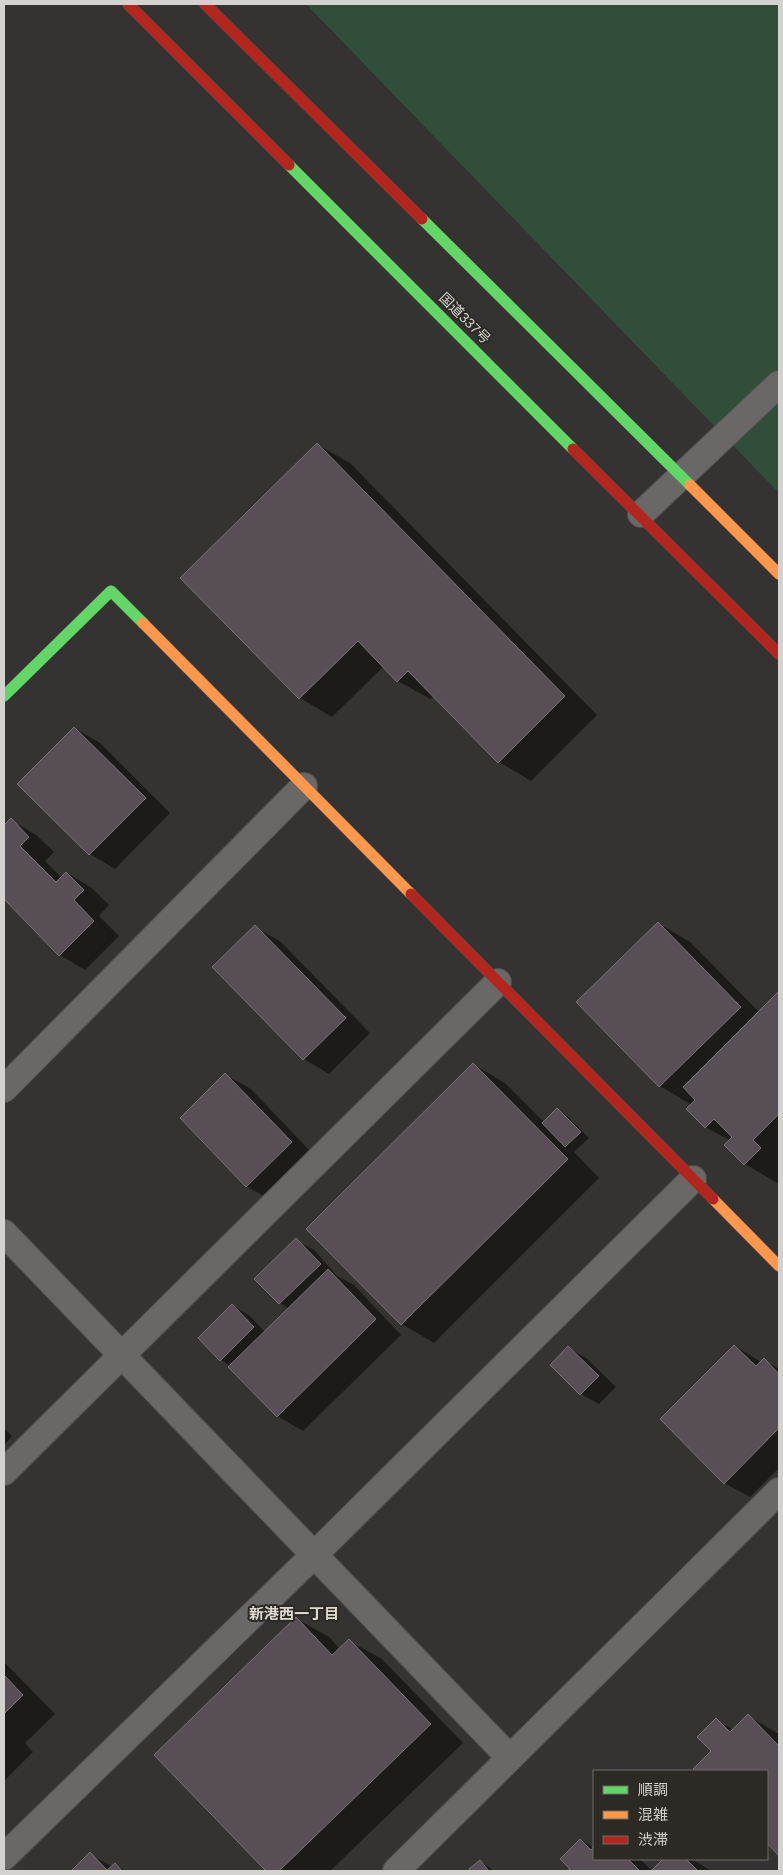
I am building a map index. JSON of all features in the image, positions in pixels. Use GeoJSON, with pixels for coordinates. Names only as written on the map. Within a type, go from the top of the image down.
{"type":"FeatureCollection","features":[{"type":"Feature","properties":{"kind":"main road","name":"国道337号"},"geometry":{"type":"LineString","coordinates":[[128,4],[641,514],[779,654]]}},
{"type":"Feature","properties":{"kind":"main road"},"geometry":{"type":"LineString","coordinates":[[205,4],[682,475],[779,574]]}},
{"type":"Feature","properties":{"kind":"main road"},"geometry":{"type":"LineString","coordinates":[[4,696],[111,591],[779,1266]]}},
{"type":"Feature","properties":{"kind":"street"},"geometry":{"type":"LineString","coordinates":[[641,514],[779,384]]}},
{"type":"Feature","properties":{"kind":"street"},"geometry":{"type":"LineString","coordinates":[[4,1089],[304,786]]}},
{"type":"Feature","properties":{"kind":"street"},"geometry":{"type":"LineString","coordinates":[[4,1472],[498,982]]}},
{"type":"Feature","properties":{"kind":"street"},"geometry":{"type":"LineString","coordinates":[[4,1856],[314,1554],[694,1179]]}},
{"type":"Feature","properties":{"kind":"street"},"geometry":{"type":"LineString","coordinates":[[4,1233],[510,1758]]}},
{"type":"Feature","properties":{"kind":"street"},"geometry":{"type":"LineString","coordinates":[[396,1871],[779,1491]]}},
{"type":"Feature","properties":{"kind":"green space"},"geometry":{"type":"Polygon","coordinates":[[[306,4],[779,4],[779,493],[306,4]]]}},
{"type":"Feature","properties":{"kind":"building"},"geometry":{"type":"Polygon","coordinates":[[[317,443],[565,696],[498,763],[408,671],[397,682],[358,641],[299,699],[180,578],[317,443]]]}},
{"type":"Feature","properties":{"kind":"building"},"geometry":{"type":"Polygon","coordinates":[[[74,727],[146,798],[89,855],[17,784],[74,727]]]}},
{"type":"Feature","properties":{"kind":"building"},"geometry":{"type":"Polygon","coordinates":[[[11,818],[29,837],[20,846],[56,882],[66,872],[84,890],[74,900],[94,921],[59,956],[4,899],[4,825],[11,818]]]}},
{"type":"Feature","properties":{"kind":"building"},"geometry":{"type":"Polygon","coordinates":[[[658,922],[741,1007],[659,1087],[576,1002],[658,922]]]}},
{"type":"Feature","properties":{"kind":"building"},"geometry":{"type":"Polygon","coordinates":[[[255,925],[346,1018],[303,1060],[212,967],[255,925]]]}},
{"type":"Feature","properties":{"kind":"building"},"geometry":{"type":"Polygon","coordinates":[[[779,991],[779,1114],[753,1140],[761,1148],[744,1165],[724,1145],[732,1137],[714,1119],[705,1128],[686,1109],[695,1100],[683,1087],[779,991]]]}},
{"type":"Feature","properties":{"kind":"building"},"geometry":{"type":"Polygon","coordinates":[[[473,1063],[568,1159],[401,1325],[306,1229],[473,1063]]]}},
{"type":"Feature","properties":{"kind":"building"},"geometry":{"type":"Polygon","coordinates":[[[225,1073],[292,1142],[246,1187],[180,1118],[225,1073]]]}},
{"type":"Feature","properties":{"kind":"building"},"geometry":{"type":"Polygon","coordinates":[[[557,1108],[581,1132],[565,1147],[542,1123],[557,1108]]]}},
{"type":"Feature","properties":{"kind":"building"},"geometry":{"type":"Polygon","coordinates":[[[296,1238],[321,1264],[279,1304],[254,1279],[296,1238]]]}},
{"type":"Feature","properties":{"kind":"building"},"geometry":{"type":"Polygon","coordinates":[[[328,1269],[376,1319],[277,1417],[228,1367],[328,1269]]]}},
{"type":"Feature","properties":{"kind":"building"},"geometry":{"type":"Polygon","coordinates":[[[232,1304],[254,1327],[220,1361],[198,1338],[232,1304]]]}},
{"type":"Feature","properties":{"kind":"building"},"geometry":{"type":"Polygon","coordinates":[[[734,1345],[756,1366],[764,1358],[779,1374],[779,1428],[724,1484],[660,1419],[734,1345]]]}},
{"type":"Feature","properties":{"kind":"building"},"geometry":{"type":"Polygon","coordinates":[[[568,1346],[599,1376],[580,1395],[550,1365],[568,1346]]]}},
{"type":"Feature","properties":{"kind":"building"},"geometry":{"type":"Polygon","coordinates":[[[296,1617],[332,1655],[349,1639],[431,1724],[279,1871],[266,1871],[154,1755],[296,1617]]]}},
{"type":"Feature","properties":{"kind":"building"},"geometry":{"type":"Polygon","coordinates":[[[4,1675],[23,1695],[4,1714],[4,1675]]]}},
{"type":"Feature","properties":{"kind":"building"},"geometry":{"type":"Polygon","coordinates":[[[748,1714],[779,1746],[779,1856],[768,1844],[768,1770],[693,1769],[711,1751],[697,1737],[716,1718],[730,1732],[748,1714]]]}},
{"type":"Feature","properties":{"kind":"building"},"geometry":{"type":"Polygon","coordinates":[[[580,1839],[591,1850],[593,1847],[593,1860],[629,1860],[640,1871],[567,1871],[570,1869],[560,1859],[580,1839]]]}},
{"type":"Feature","properties":{"kind":"building"},"geometry":{"type":"Polygon","coordinates":[[[90,1852],[107,1870],[115,1863],[122,1871],[71,1871],[90,1852]]]}},
{"type":"Feature","properties":{"kind":"building"},"geometry":{"type":"Polygon","coordinates":[[[480,1860],[489,1871],[470,1871],[469,1869],[480,1860]]]}},
{"type":"Feature","properties":{"kind":"building"},"geometry":{"type":"Polygon","coordinates":[[[662,1860],[687,1860],[698,1871],[651,1871],[662,1860]]]}},
{"type":"Feature","properties":{"kind":"traffic: fast"},"geometry":{"type":"LineString","coordinates":[[289,165],[573,449]]}},
{"type":"Feature","properties":{"kind":"traffic: fast"},"geometry":{"type":"LineString","coordinates":[[422,219],[690,485]]}},
{"type":"Feature","properties":{"kind":"traffic: fast"},"geometry":{"type":"LineString","coordinates":[[4,696],[111,591],[143,623]]}},
{"type":"Feature","properties":{"kind":"traffic: slow"},"geometry":{"type":"LineString","coordinates":[[690,485],[779,574]]}},
{"type":"Feature","properties":{"kind":"traffic: slow"},"geometry":{"type":"LineString","coordinates":[[143,623],[411,894]]}},
{"type":"Feature","properties":{"kind":"traffic: slow"},"geometry":{"type":"LineString","coordinates":[[713,1199],[779,1266]]}},
{"type":"Feature","properties":{"kind":"traffic: jam"},"geometry":{"type":"LineString","coordinates":[[128,4],[289,165]]}},
{"type":"Feature","properties":{"kind":"traffic: jam"},"geometry":{"type":"LineString","coordinates":[[205,4],[422,219]]}},
{"type":"Feature","properties":{"kind":"traffic: jam"},"geometry":{"type":"LineString","coordinates":[[573,449],[779,654]]}},
{"type":"Feature","properties":{"kind":"traffic: jam"},"geometry":{"type":"LineString","coordinates":[[411,894],[713,1199]]}},
{"type":"Feature","properties":{"kind":"district","name":"新港西一丁目"},"geometry":{"type":"Point","coordinates":[294,1613]}}]}
